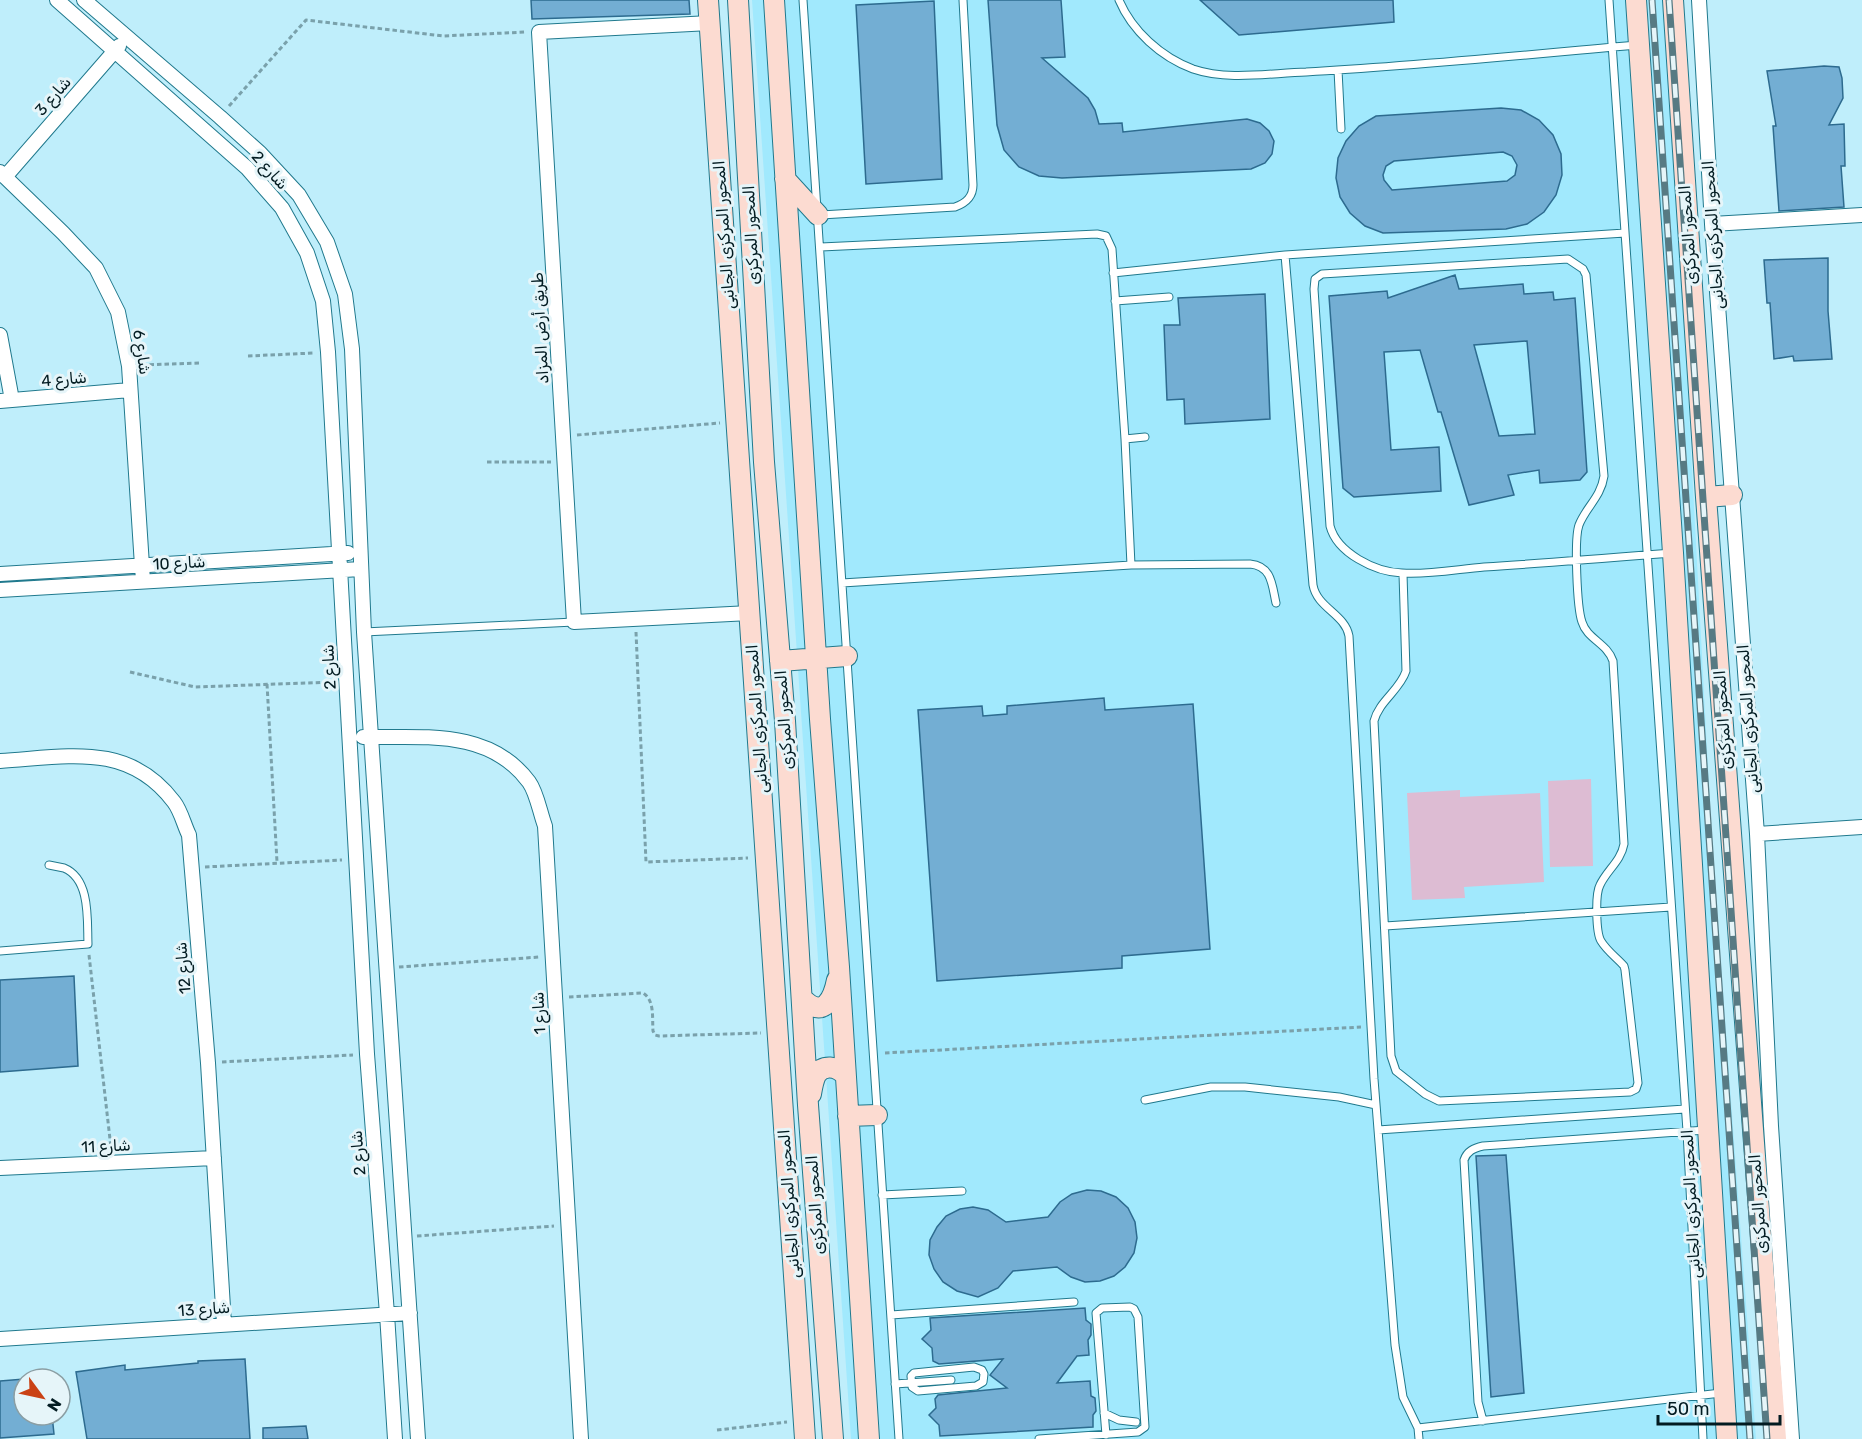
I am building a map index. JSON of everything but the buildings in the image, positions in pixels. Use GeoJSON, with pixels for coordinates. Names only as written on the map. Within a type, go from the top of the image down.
{"type":"FeatureCollection","features":[{"type":"Feature","properties":{"kind":"main road","name":"المحور المركزى الجانبى"},"geometry":{"type":"LineString","coordinates":[[708,0],[804,1429]]}},
{"type":"Feature","properties":{"kind":"main road","name":"المحور المركزى"},"geometry":{"type":"LineString","coordinates":[[738,0],[763,450],[780,661],[808,1105],[833,1439]]}},
{"type":"Feature","properties":{"kind":"main road"},"geometry":{"type":"LineString","coordinates":[[774,0],[869,1439]]}},
{"type":"Feature","properties":{"kind":"main road"},"geometry":{"type":"LineString","coordinates":[[1636,0],[1673,553],[1727,1439]]}},
{"type":"Feature","properties":{"kind":"main road","name":"المحور المركزى"},"geometry":{"type":"LineString","coordinates":[[1673,0],[1706,497],[1776,1439]]}},
{"type":"Feature","properties":{"kind":"main road"},"geometry":{"type":"LineString","coordinates":[[785,179],[818,215]]}},
{"type":"Feature","properties":{"kind":"main road"},"geometry":{"type":"LineString","coordinates":[[737,428],[763,450]]}},
{"type":"Feature","properties":{"kind":"main road"},"geometry":{"type":"LineString","coordinates":[[1706,497],[1732,495]]}},
{"type":"Feature","properties":{"kind":"main road"},"geometry":{"type":"LineString","coordinates":[[780,661],[847,656]]}},
{"type":"Feature","properties":{"kind":"main road"},"geometry":{"type":"LineString","coordinates":[[803,999],[816,1007],[828,1004],[833,996],[839,967]]}},
{"type":"Feature","properties":{"kind":"main road"},"geometry":{"type":"LineString","coordinates":[[808,1105],[814,1080],[822,1069],[837,1068],[845,1076]]}},
{"type":"Feature","properties":{"kind":"main road"},"geometry":{"type":"LineString","coordinates":[[848,1116],[877,1115]]}},
{"type":"Feature","properties":{"kind":"street","name":"شارع 2"},"geometry":{"type":"LineString","coordinates":[[57,0],[247,168],[282,208],[307,253],[323,301],[328,352],[367,1054],[394,1439]]}},
{"type":"Feature","properties":{"kind":"street","name":"شارع 2"},"geometry":{"type":"LineString","coordinates":[[84,0],[260,153],[299,195],[327,242],[345,294],[352,349],[359,553],[418,1439]]}},
{"type":"Feature","properties":{"kind":"street","name":"المحور المركزى الجانبى"},"geometry":{"type":"LineString","coordinates":[[1699,0],[1712,224],[1757,834],[1771,1126],[1792,1439]]}},
{"type":"Feature","properties":{"kind":"street"},"geometry":{"type":"LineString","coordinates":[[539,32],[710,23]]}},
{"type":"Feature","properties":{"kind":"street","name":"طريق أرض المزاد"},"geometry":{"type":"LineString","coordinates":[[539,32],[574,621]]}},
{"type":"Feature","properties":{"kind":"street","name":"شارع 3"},"geometry":{"type":"LineString","coordinates":[[2,175],[126,37]]}},
{"type":"Feature","properties":{"kind":"street"},"geometry":{"type":"LineString","coordinates":[[153,85],[166,71]]}},
{"type":"Feature","properties":{"kind":"street","name":"شارع 6"},"geometry":{"type":"LineString","coordinates":[[2,175],[96,268],[118,312],[129,366],[143,581]]}},
{"type":"Feature","properties":{"kind":"street"},"geometry":{"type":"LineString","coordinates":[[282,208],[299,195]]}},
{"type":"Feature","properties":{"kind":"street"},"geometry":{"type":"LineString","coordinates":[[1712,224],[1862,215]]}},
{"type":"Feature","properties":{"kind":"street"},"geometry":{"type":"LineString","coordinates":[[0,335],[6,401]]}},
{"type":"Feature","properties":{"kind":"street","name":"شارع 4"},"geometry":{"type":"LineString","coordinates":[[6,401],[130,390]]}},
{"type":"Feature","properties":{"kind":"street","name":"شارع 10"},"geometry":{"type":"LineString","coordinates":[[0,574],[359,553]]}},
{"type":"Feature","properties":{"kind":"street","name":"شارع 10"},"geometry":{"type":"LineString","coordinates":[[0,590],[360,569]]}},
{"type":"Feature","properties":{"kind":"street"},"geometry":{"type":"LineString","coordinates":[[574,621],[750,613]]}},
{"type":"Feature","properties":{"kind":"street","name":"شارع 1"},"geometry":{"type":"LineString","coordinates":[[350,737],[455,738],[498,752],[530,783],[545,826],[581,1439]]}},
{"type":"Feature","properties":{"kind":"street","name":"شارع 12"},"geometry":{"type":"LineString","coordinates":[[0,761],[86,755],[120,760],[151,777],[175,803],[189,835],[208,1063],[224,1324]]}},
{"type":"Feature","properties":{"kind":"street"},"geometry":{"type":"LineString","coordinates":[[1757,834],[1862,827]]}},
{"type":"Feature","properties":{"kind":"street","name":"شارع 11"},"geometry":{"type":"LineString","coordinates":[[0,1168],[214,1158]]}},
{"type":"Feature","properties":{"kind":"street","name":"شارع 13"},"geometry":{"type":"LineString","coordinates":[[0,1339],[410,1313]]}},
{"type":"Feature","properties":{"kind":"lane"},"geometry":{"type":"LineString","coordinates":[[803,0],[899,1439]]}},
{"type":"Feature","properties":{"kind":"lane"},"geometry":{"type":"LineString","coordinates":[[818,215],[955,207],[967,201],[971,196],[973,185],[963,0]]}},
{"type":"Feature","properties":{"kind":"lane"},"geometry":{"type":"LineString","coordinates":[[1119,0],[1123,10],[1142,36],[1166,55],[1194,69],[1224,76],[1338,70],[1639,45]]}},
{"type":"Feature","properties":{"kind":"lane","name":"المحور المركزى الجانبى"},"geometry":{"type":"LineString","coordinates":[[1609,0],[1687,1131],[1703,1439]]}},
{"type":"Feature","properties":{"kind":"lane"},"geometry":{"type":"LineString","coordinates":[[1338,70],[1341,129]]}},
{"type":"Feature","properties":{"kind":"lane"},"geometry":{"type":"LineString","coordinates":[[1113,273],[1285,255],[1624,233]]}},
{"type":"Feature","properties":{"kind":"lane"},"geometry":{"type":"LineString","coordinates":[[821,247],[1098,234],[1106,237],[1111,244],[1125,439],[1131,565]]}},
{"type":"Feature","properties":{"kind":"lane"},"geometry":{"type":"LineString","coordinates":[[1285,255],[1313,585],[1316,596],[1346,627],[1349,636],[1376,1105],[1395,1345],[1404,1397],[1418,1428],[1419,1439]]}},
{"type":"Feature","properties":{"kind":"lane"},"geometry":{"type":"LineString","coordinates":[[1403,574],[1406,671],[1403,679],[1378,711],[1374,721],[1392,1062],[1396,1071],[1425,1094],[1438,1101],[1630,1092],[1636,1089],[1638,1083],[1625,970],[1624,966],[1601,942],[1598,931],[1597,893],[1599,886],[1617,860],[1624,844],[1614,666],[1608,650],[1589,634],[1582,624],[1576,561],[1575,546],[1580,524],[1598,495],[1604,476],[1588,285],[1583,269],[1568,259],[1322,274],[1315,279],[1329,526],[1342,547],[1370,564],[1403,574],[1576,561],[1673,553]]}},
{"type":"Feature","properties":{"kind":"lane"},"geometry":{"type":"LineString","coordinates":[[1115,302],[1169,297]]}},
{"type":"Feature","properties":{"kind":"lane"},"geometry":{"type":"LineString","coordinates":[[1125,439],[1145,437]]}},
{"type":"Feature","properties":{"kind":"lane"},"geometry":{"type":"LineString","coordinates":[[842,583],[1131,565],[1255,565],[1265,569],[1269,574],[1276,603]]}},
{"type":"Feature","properties":{"kind":"lane"},"geometry":{"type":"LineString","coordinates":[[364,632],[574,621]]}},
{"type":"Feature","properties":{"kind":"lane"},"geometry":{"type":"LineString","coordinates":[[0,951],[88,944],[85,897],[78,880],[66,869],[49,865]]}},
{"type":"Feature","properties":{"kind":"lane"},"geometry":{"type":"LineString","coordinates":[[1385,926],[1671,907]]}},
{"type":"Feature","properties":{"kind":"lane"},"geometry":{"type":"LineString","coordinates":[[1145,1100],[1211,1087],[1245,1087],[1340,1097],[1376,1105]]}},
{"type":"Feature","properties":{"kind":"lane"},"geometry":{"type":"LineString","coordinates":[[1378,1130],[1685,1109]]}},
{"type":"Feature","properties":{"kind":"lane"},"geometry":{"type":"LineString","coordinates":[[1482,1421],[1478,1402],[1464,1160],[1466,1156],[1473,1149],[1483,1146],[1708,1130]]}},
{"type":"Feature","properties":{"kind":"lane"},"geometry":{"type":"LineString","coordinates":[[882,1195],[962,1191]]}},
{"type":"Feature","properties":{"kind":"lane"},"geometry":{"type":"LineString","coordinates":[[891,1315],[1074,1302]]}},
{"type":"Feature","properties":{"kind":"lane"},"geometry":{"type":"LineString","coordinates":[[1039,1439],[1106,1435],[1138,1432],[1145,1427],[1138,1317],[1134,1309],[1130,1307],[1102,1308],[1096,1313],[1106,1435]]}},
{"type":"Feature","properties":{"kind":"lane"},"geometry":{"type":"LineString","coordinates":[[974,1368],[982,1370],[985,1378],[976,1386],[918,1391],[913,1390],[912,1382],[911,1376],[914,1373],[974,1368]]}},
{"type":"Feature","properties":{"kind":"lane"},"geometry":{"type":"LineString","coordinates":[[895,1384],[951,1380]]}},
{"type":"Feature","properties":{"kind":"lane"},"geometry":{"type":"LineString","coordinates":[[1418,1428],[1724,1393]]}},
{"type":"Feature","properties":{"kind":"lane"},"geometry":{"type":"LineString","coordinates":[[1104,1413],[1119,1420],[1136,1422]]}},
{"type":"Feature","properties":{"kind":"path"},"geometry":{"type":"LineString","coordinates":[[220,117],[306,20],[443,36],[539,32]]}},
{"type":"Feature","properties":{"kind":"path"},"geometry":{"type":"LineString","coordinates":[[248,356],[328,352]]}},
{"type":"Feature","properties":{"kind":"path"},"geometry":{"type":"LineString","coordinates":[[129,366],[201,363]]}},
{"type":"Feature","properties":{"kind":"path"},"geometry":{"type":"LineString","coordinates":[[563,436],[737,428]]}},
{"type":"Feature","properties":{"kind":"path"},"geometry":{"type":"LineString","coordinates":[[487,462],[565,462]]}},
{"type":"Feature","properties":{"kind":"path"},"geometry":{"type":"LineString","coordinates":[[635,618],[646,862],[766,858]]}},
{"type":"Feature","properties":{"kind":"path"},"geometry":{"type":"LineString","coordinates":[[130,672],[195,687],[346,682]]}},
{"type":"Feature","properties":{"kind":"path"},"geometry":{"type":"LineString","coordinates":[[267,684],[277,862]]}},
{"type":"Feature","properties":{"kind":"path"},"geometry":{"type":"LineString","coordinates":[[192,868],[277,862],[356,860]]}},
{"type":"Feature","properties":{"kind":"path"},"geometry":{"type":"LineString","coordinates":[[88,944],[112,1162]]}},
{"type":"Feature","properties":{"kind":"path"},"geometry":{"type":"LineString","coordinates":[[385,968],[552,956]]}},
{"type":"Feature","properties":{"kind":"path"},"geometry":{"type":"LineString","coordinates":[[555,998],[643,993],[651,1001],[653,1031],[659,1036],[778,1032]]}},
{"type":"Feature","properties":{"kind":"path"},"geometry":{"type":"LineString","coordinates":[[873,1053],[1371,1026]]}},
{"type":"Feature","properties":{"kind":"path"},"geometry":{"type":"LineString","coordinates":[[208,1063],[367,1054]]}},
{"type":"Feature","properties":{"kind":"path"},"geometry":{"type":"LineString","coordinates":[[405,1236],[568,1226]]}},
{"type":"Feature","properties":{"kind":"path"},"geometry":{"type":"LineString","coordinates":[[717,1430],[804,1429]]}},
{"type":"Feature","properties":{"kind":"shaded area"},"geometry":{"type":"Polygon","coordinates":[[[752,0],[1667,0],[1712,843],[1756,1439],[851,1439],[752,0]]]}},
{"type":"Feature","properties":{"kind":"shaded area"},"geometry":{"type":"Polygon","coordinates":[[[1591,779],[1593,866],[1550,867],[1548,781],[1591,779]]]}},
{"type":"Feature","properties":{"kind":"shaded area"},"geometry":{"type":"Polygon","coordinates":[[[1460,790],[1460,797],[1540,793],[1544,882],[1464,887],[1465,898],[1412,900],[1407,793],[1460,790]]]}},
{"type":"Feature","properties":{"kind":"railway"},"geometry":{"type":"LineString","coordinates":[[1652,0],[1750,1439]]}},
{"type":"Feature","properties":{"kind":"railway"},"geometry":{"type":"LineString","coordinates":[[1669,0],[1767,1439]]}}]}
